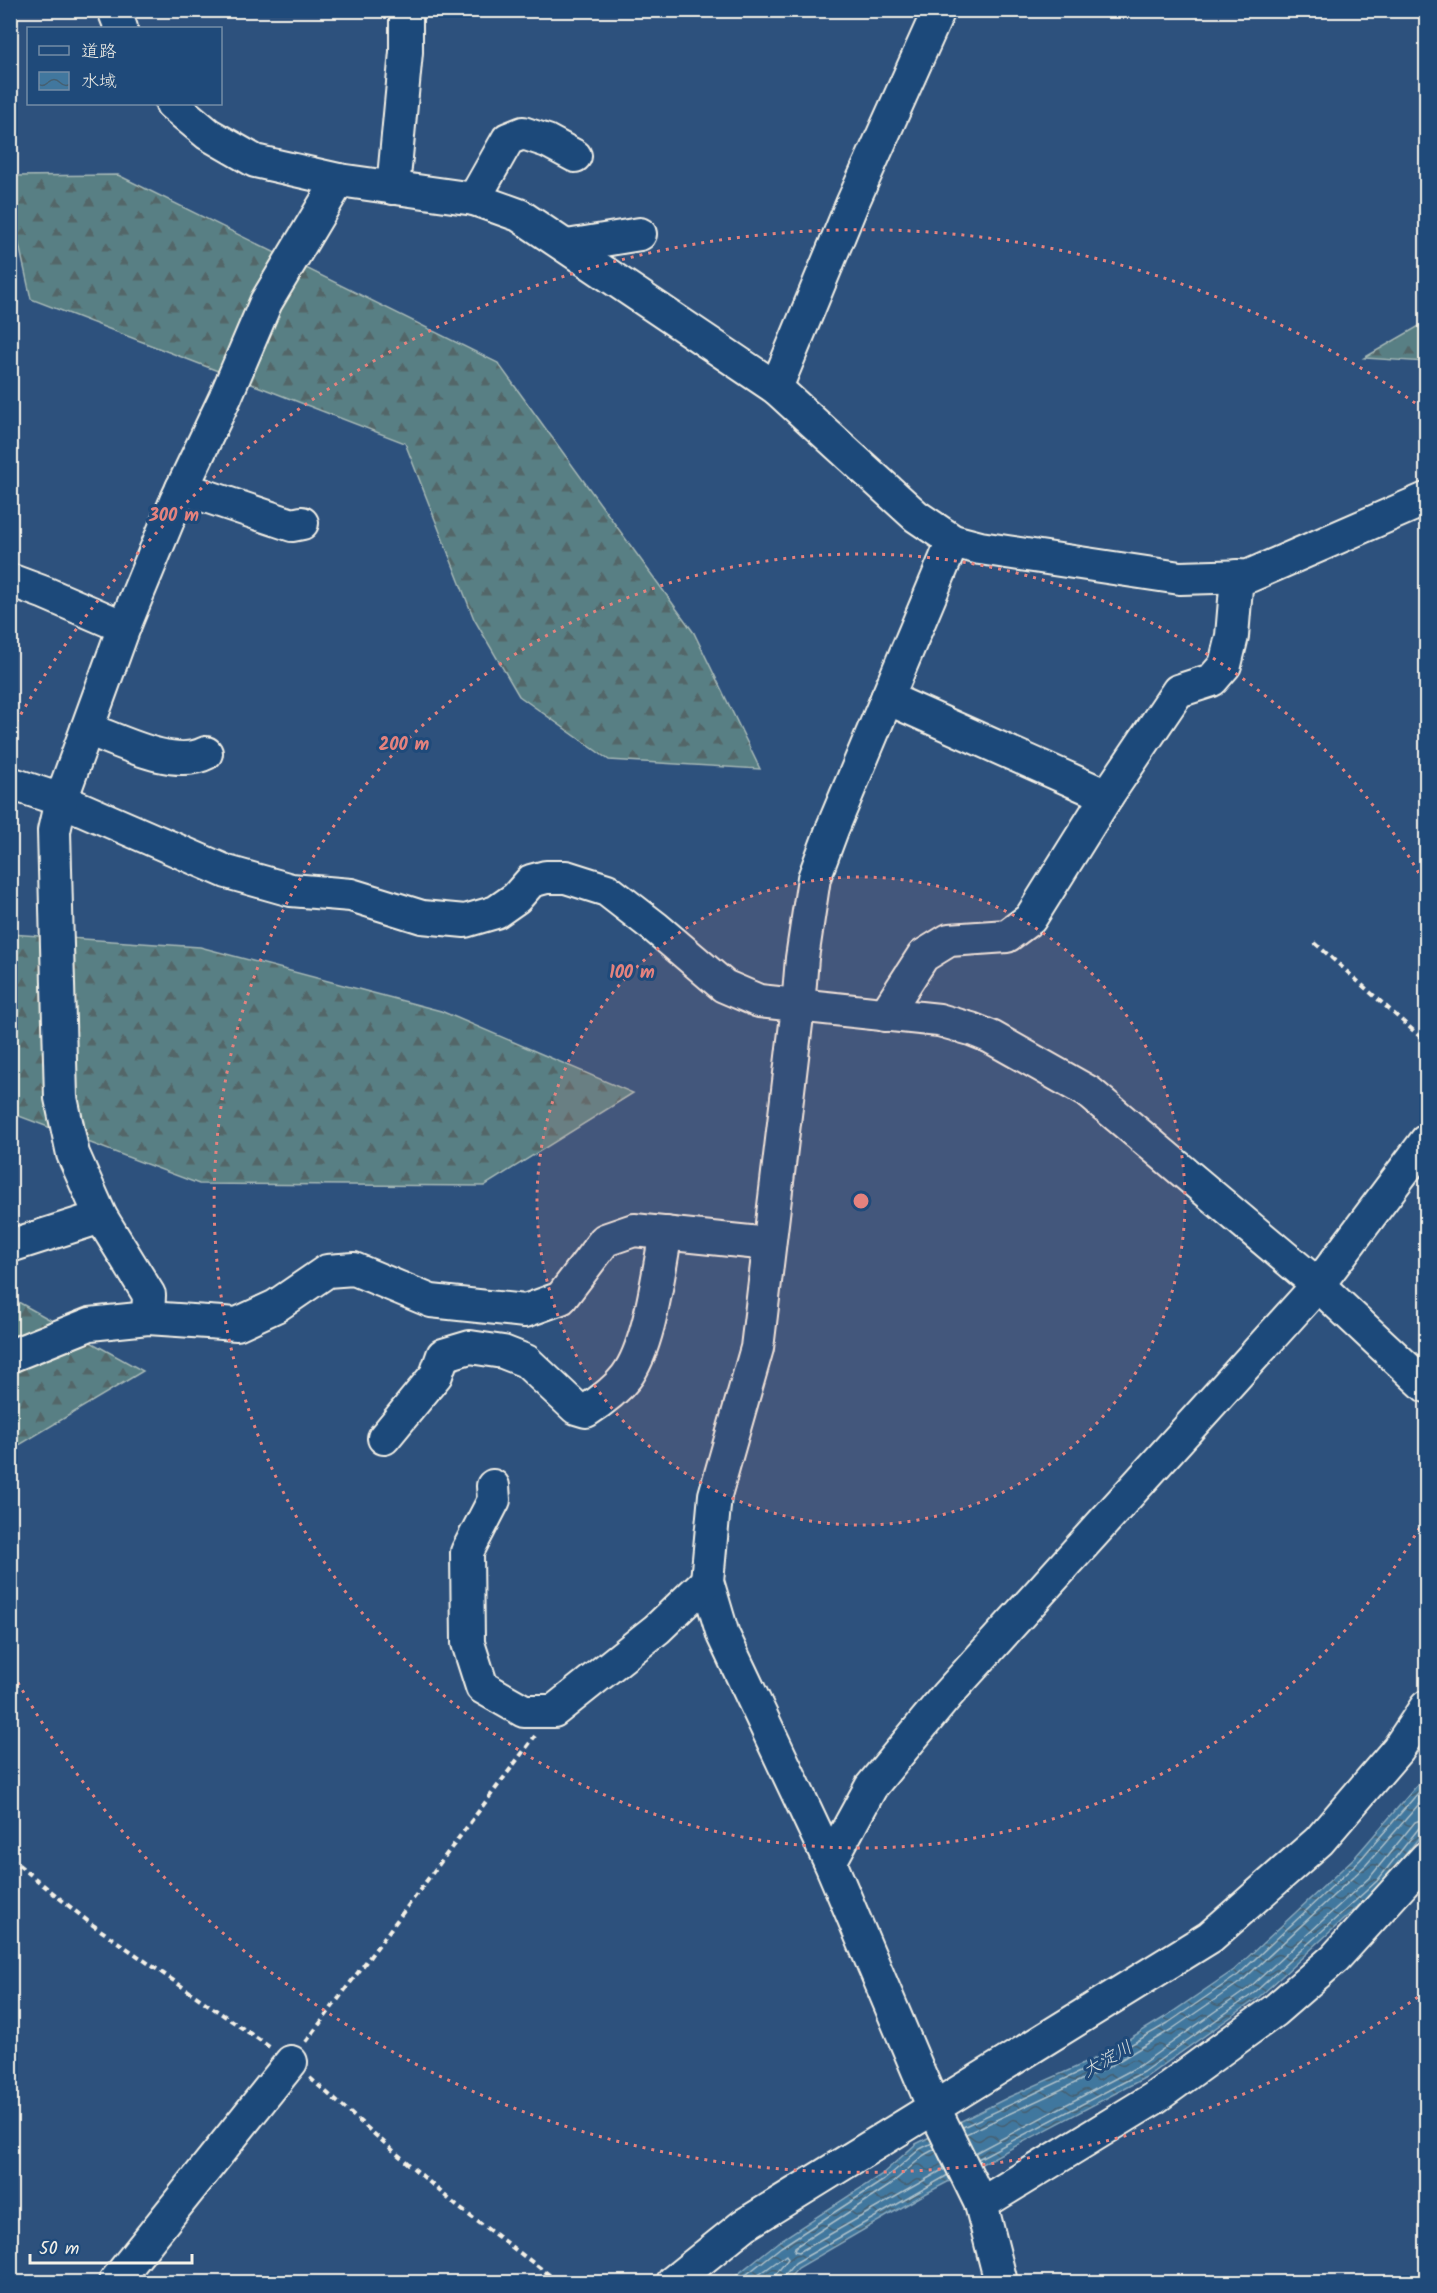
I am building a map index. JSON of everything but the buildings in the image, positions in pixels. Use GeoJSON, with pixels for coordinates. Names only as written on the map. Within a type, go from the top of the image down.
{"type":"FeatureCollection","features":[{"type":"Feature","properties":{"kind":"street"},"geometry":{"type":"LineString","coordinates":[[114,10],[121,27]]}},
{"type":"Feature","properties":{"kind":"street"},"geometry":{"type":"LineString","coordinates":[[393,188],[406,52],[406,10]]}},
{"type":"Feature","properties":{"kind":"street"},"geometry":{"type":"LineString","coordinates":[[776,388],[852,204],[939,10]]}},
{"type":"Feature","properties":{"kind":"street"},"geometry":{"type":"LineString","coordinates":[[173,105],[208,134],[255,161],[339,180],[474,199],[519,215],[776,388],[916,516],[953,541],[980,548],[1180,578],[1249,576],[1426,500]]}},
{"type":"Feature","properties":{"kind":"street"},"geometry":{"type":"LineString","coordinates":[[474,199],[508,139],[523,134],[547,141],[575,156]]}},
{"type":"Feature","properties":{"kind":"street"},"geometry":{"type":"LineString","coordinates":[[148,1318],[149,1295],[101,1217],[73,1154],[60,1098],[54,831],[61,800],[124,627],[179,494],[225,398],[266,302],[339,180]]}},
{"type":"Feature","properties":{"kind":"street"},"geometry":{"type":"LineString","coordinates":[[567,246],[640,234]]}},
{"type":"Feature","properties":{"kind":"street"},"geometry":{"type":"LineString","coordinates":[[179,494],[292,525],[302,523]]}},
{"type":"Feature","properties":{"kind":"street"},"geometry":{"type":"LineString","coordinates":[[179,494],[226,518],[236,528]]}},
{"type":"Feature","properties":{"kind":"street"},"geometry":{"type":"LineString","coordinates":[[953,541],[832,827],[814,878],[802,958],[757,1348],[715,1495],[707,1581],[723,1635],[830,1862],[936,2114],[981,2204],[1001,2283]]}},
{"type":"Feature","properties":{"kind":"street"},"geometry":{"type":"LineString","coordinates":[[885,1015],[923,956],[949,940],[1007,936],[1030,919],[1107,796],[1178,691],[1212,680],[1225,665],[1232,636],[1237,576]]}},
{"type":"Feature","properties":{"kind":"street"},"geometry":{"type":"LineString","coordinates":[[10,580],[124,627]]}},
{"type":"Feature","properties":{"kind":"street"},"geometry":{"type":"LineString","coordinates":[[887,698],[1107,796]]}},
{"type":"Feature","properties":{"kind":"street"},"geometry":{"type":"LineString","coordinates":[[87,729],[151,753],[175,758],[197,758],[206,753]]}},
{"type":"Feature","properties":{"kind":"street"},"geometry":{"type":"LineString","coordinates":[[10,783],[61,800],[227,872],[291,890],[351,895],[422,917],[465,921],[496,912],[516,898],[531,881],[546,877],[566,877],[607,890],[656,928],[723,987],[759,1001],[798,1007],[939,1020],[991,1037],[1090,1093],[1318,1286],[1426,1386]]}},
{"type":"Feature","properties":{"kind":"street"},"geometry":{"type":"LineString","coordinates":[[830,1862],[871,1787],[947,1695],[1318,1286],[1426,1141]]}},
{"type":"Feature","properties":{"kind":"street"},"geometry":{"type":"LineString","coordinates":[[10,1246],[101,1217]]}},
{"type":"Feature","properties":{"kind":"street"},"geometry":{"type":"LineString","coordinates":[[10,1356],[90,1324],[148,1318],[237,1324],[276,1306],[327,1271],[354,1269],[431,1301],[525,1311],[561,1298],[605,1240],[634,1230],[769,1244]]}},
{"type":"Feature","properties":{"kind":"street"},"geometry":{"type":"LineString","coordinates":[[384,1438],[436,1375],[443,1355],[470,1347],[503,1352],[526,1361],[576,1408],[586,1411],[600,1402],[626,1377],[642,1347],[666,1233]]}},
{"type":"Feature","properties":{"kind":"street"},"geometry":{"type":"LineString","coordinates":[[493,1486],[494,1500],[467,1552],[468,1643],[482,1688],[524,1711],[554,1711],[657,1629],[707,1581]]}},
{"type":"Feature","properties":{"kind":"street"},"geometry":{"type":"LineString","coordinates":[[673,2283],[744,2225],[936,2114],[1210,1937],[1319,1840],[1398,1749],[1426,1707]]}},
{"type":"Feature","properties":{"kind":"street"},"geometry":{"type":"LineString","coordinates":[[981,2204],[1153,2099],[1274,2011],[1335,1958],[1426,1858]]}},
{"type":"Feature","properties":{"kind":"street"},"geometry":{"type":"LineString","coordinates":[[115,2283],[291,2062]]}},
{"type":"Feature","properties":{"kind":"path"},"geometry":{"type":"LineString","coordinates":[[1315,943],[1426,1042]]}},
{"type":"Feature","properties":{"kind":"path"},"geometry":{"type":"LineString","coordinates":[[291,2062],[554,1711]]}},
{"type":"Feature","properties":{"kind":"path"},"geometry":{"type":"LineString","coordinates":[[10,1858],[90,1923],[291,2062],[458,2206],[559,2283]]}},
{"type":"Feature","properties":{"kind":"green space"},"geometry":{"type":"Polygon","coordinates":[[[118,175],[498,363],[694,633],[760,769],[609,760],[519,696],[474,619],[405,443],[31,299],[11,208],[10,176],[118,175]]]}},
{"type":"Feature","properties":{"kind":"green space"},"geometry":{"type":"Polygon","coordinates":[[[1426,322],[1426,362],[1364,358],[1426,322]]]}},
{"type":"Feature","properties":{"kind":"green space"},"geometry":{"type":"Polygon","coordinates":[[[10,934],[200,947],[441,1011],[633,1093],[484,1186],[199,1184],[11,1113],[10,934]]]}},
{"type":"Feature","properties":{"kind":"green space"},"geometry":{"type":"Polygon","coordinates":[[[11,1298],[143,1371],[11,1450],[11,1298]]]}},
{"type":"Feature","properties":{"kind":"water","name":"大淀川"},"geometry":{"type":"Polygon","coordinates":[[[1426,1775],[1426,1829],[1381,1885],[1258,1998],[1146,2077],[923,2195],[798,2268],[786,2282],[728,2282],[778,2242],[881,2175],[916,2144],[1009,2097],[1101,2056],[1165,2017],[1234,1970],[1356,1856],[1426,1775]]]}}]}
